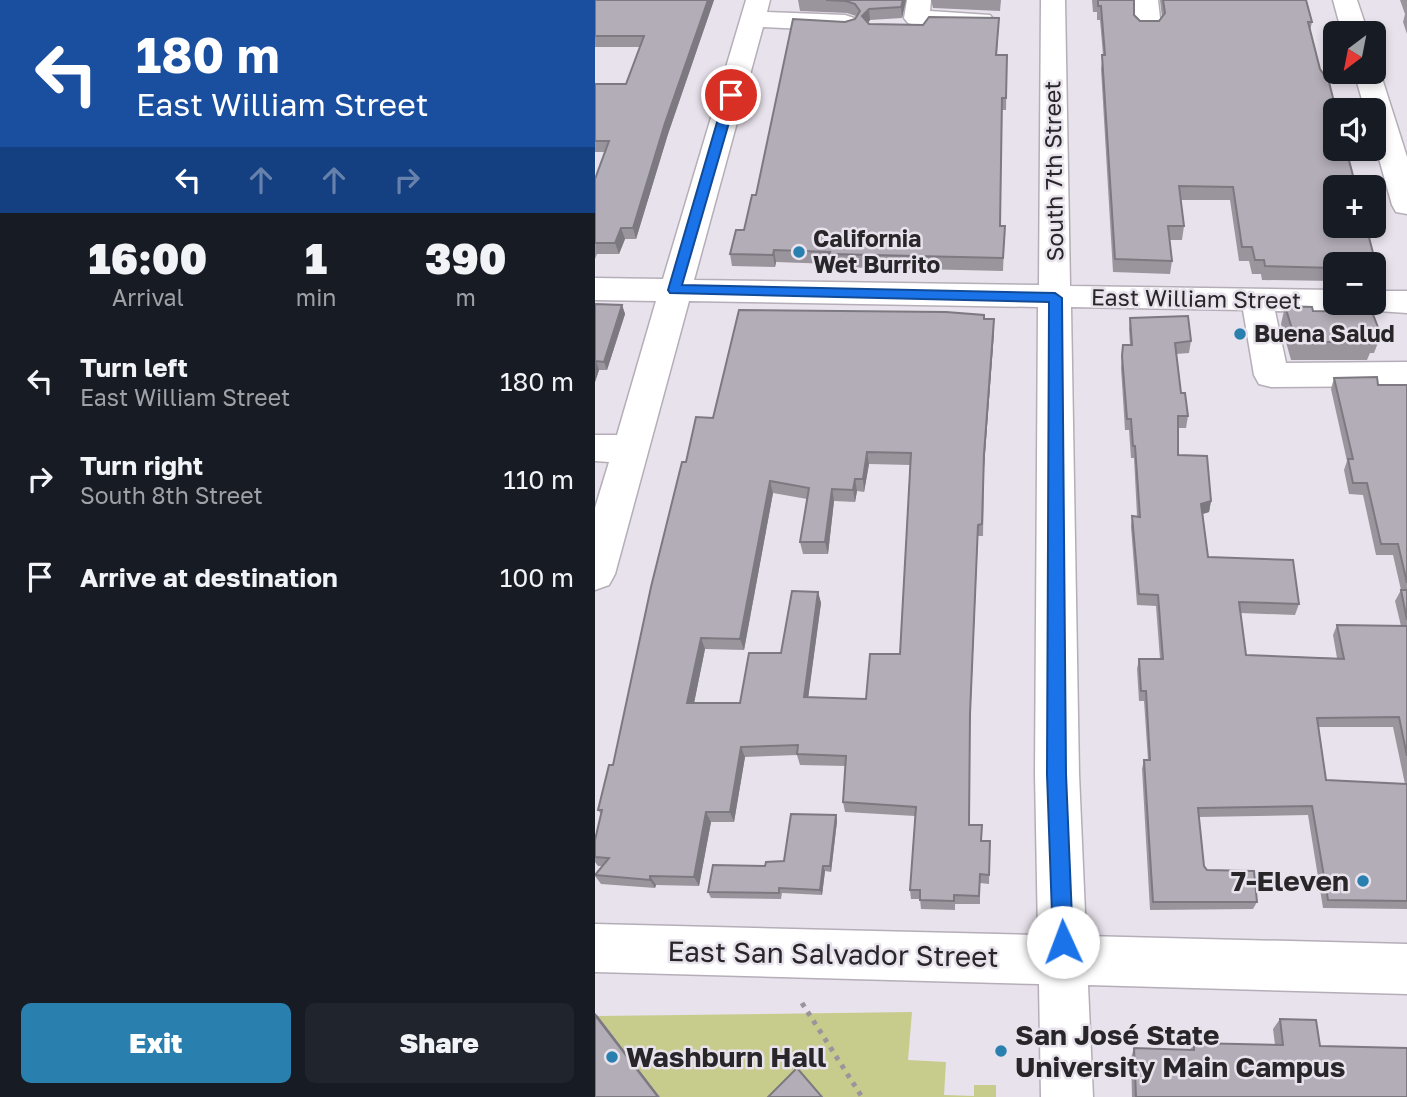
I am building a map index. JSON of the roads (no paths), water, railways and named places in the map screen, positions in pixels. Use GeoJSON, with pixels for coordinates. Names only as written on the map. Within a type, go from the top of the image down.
{"type":"FeatureCollection","features":[{"type":"Feature","properties":{"kind":"street","name":"South 7th Street"},"geometry":{"type":"LineString","coordinates":[[1053,0],[1056,774],[1067,1097]]}},
{"type":"Feature","properties":{"kind":"street"},"geometry":{"type":"LineString","coordinates":[[1146,0],[1148,27]]}},
{"type":"Feature","properties":{"kind":"street"},"geometry":{"type":"LineString","coordinates":[[1345,0],[1351,21]]}},
{"type":"Feature","properties":{"kind":"street"},"geometry":{"type":"LineString","coordinates":[[595,573],[612,449],[674,290],[755,9],[846,23]]}},
{"type":"Feature","properties":{"kind":"street"},"geometry":{"type":"LineString","coordinates":[[891,28],[915,29],[918,9],[996,20]]}},
{"type":"Feature","properties":{"kind":"street"},"geometry":{"type":"LineString","coordinates":[[1371,84],[1407,205]]}},
{"type":"Feature","properties":{"kind":"street","name":"East William Street"},"geometry":{"type":"LineString","coordinates":[[595,289],[1323,301]]}},
{"type":"Feature","properties":{"kind":"street"},"geometry":{"type":"LineString","coordinates":[[1257,300],[1271,375],[1407,374]]}},
{"type":"Feature","properties":{"kind":"street"},"geometry":{"type":"LineString","coordinates":[[1386,302],[1407,302]]}},
{"type":"Feature","properties":{"kind":"street","name":"East San Salvador Street"},"geometry":{"type":"LineString","coordinates":[[595,948],[1407,969]]}},
{"type":"Feature","properties":{"kind":"place","name":"California Wet Burrito"},"geometry":{"type":"Point","coordinates":[799,252]}},
{"type":"Feature","properties":{"kind":"place","name":"Buena Salud"},"geometry":{"type":"Point","coordinates":[1240,334]}},
{"type":"Feature","properties":{"kind":"place","name":"7-Eleven"},"geometry":{"type":"Point","coordinates":[1363,881]}},
{"type":"Feature","properties":{"kind":"place","name":"San José State University Main Campus"},"geometry":{"type":"Point","coordinates":[1001,1051]}},
{"type":"Feature","properties":{"kind":"place","name":"Washburn Hall"},"geometry":{"type":"Point","coordinates":[612,1057]}}]}
